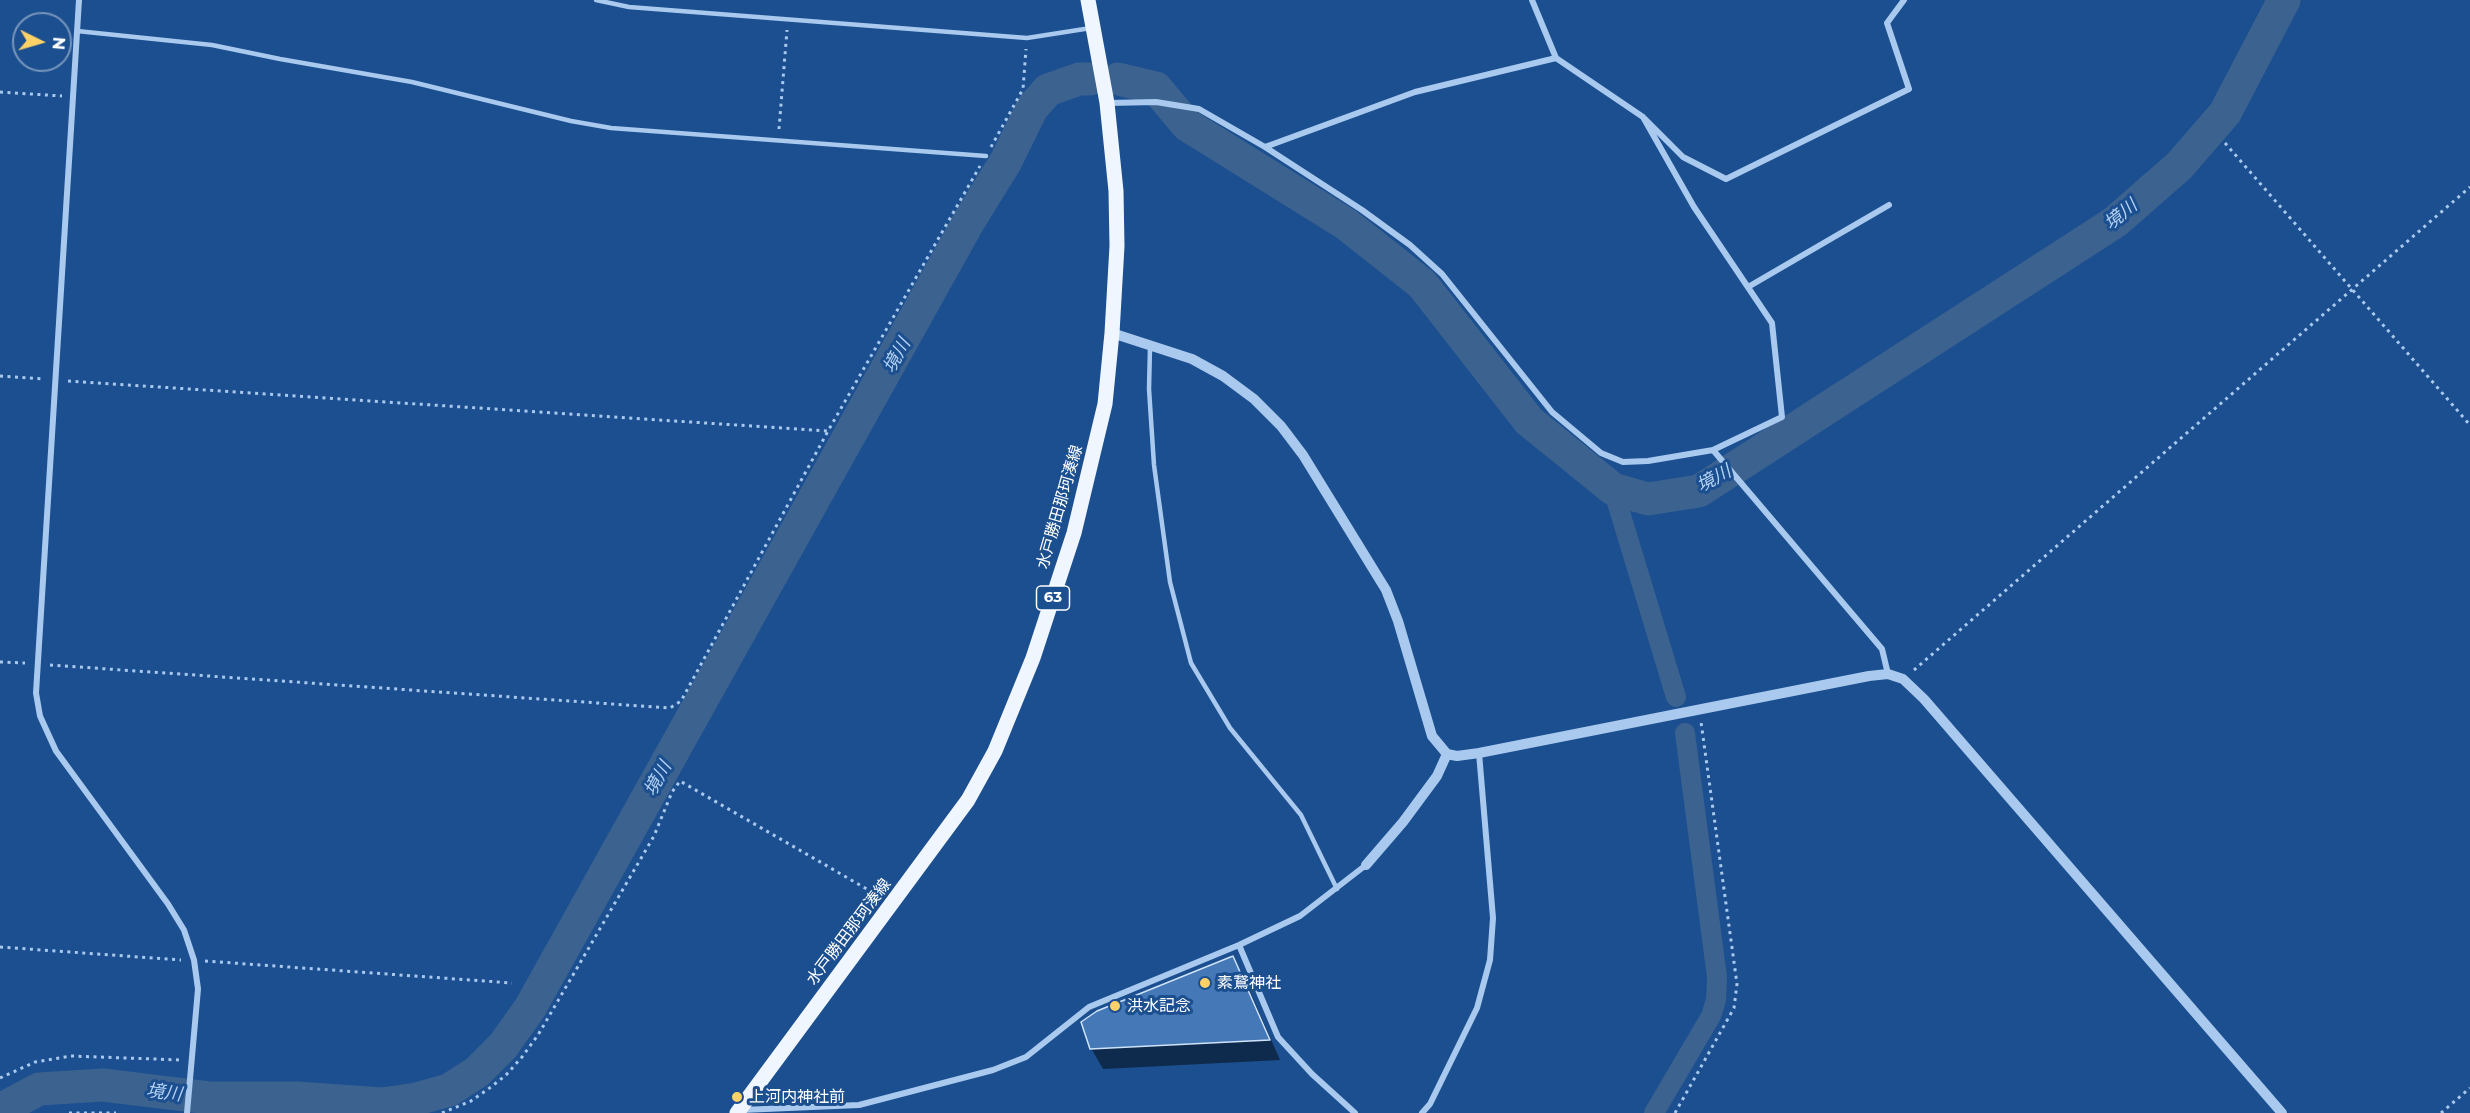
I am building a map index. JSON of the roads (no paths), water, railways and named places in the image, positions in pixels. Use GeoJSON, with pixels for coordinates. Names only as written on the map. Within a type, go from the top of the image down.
{"type":"FeatureCollection","features":[{"type":"Feature","properties":{"kind":"main road","name":"水戸勝田那珂湊線"},"geometry":{"type":"LineString","coordinates":[[736,1112],[892,906],[968,800],[995,751],[1033,658],[1074,533],[1105,404],[1112,333],[1117,217],[1107,103],[1088,0]]}},
{"type":"Feature","properties":{"kind":"street"},"geometry":{"type":"LineString","coordinates":[[79,0],[36,693],[40,716],[56,751],[168,904],[184,930],[194,960],[198,989],[187,1113]]}},
{"type":"Feature","properties":{"kind":"street"},"geometry":{"type":"LineString","coordinates":[[1532,0],[1556,58],[1643,117],[1683,157],[1726,179],[1909,89],[1887,23],[1904,0]]}},
{"type":"Feature","properties":{"kind":"street"},"geometry":{"type":"LineString","coordinates":[[1265,147],[1415,92],[1556,58]]}},
{"type":"Feature","properties":{"kind":"street"},"geometry":{"type":"LineString","coordinates":[[1107,103],[1156,102],[1199,109],[1265,147],[1362,210],[1410,245],[1442,274],[1552,412],[1601,453],[1623,462],[1713,450],[1782,417],[1772,323],[1694,207],[1643,117]]}},
{"type":"Feature","properties":{"kind":"street"},"geometry":{"type":"LineString","coordinates":[[1748,287],[1890,205]]}},
{"type":"Feature","properties":{"kind":"street"},"geometry":{"type":"LineString","coordinates":[[1112,333],[1192,359],[1223,376],[1254,399],[1281,426],[1304,455],[1386,590],[1398,621],[1432,736],[1447,754],[1457,756],[1479,753],[1888,674],[1903,679],[1924,699],[2282,1113]]}},
{"type":"Feature","properties":{"kind":"street"},"geometry":{"type":"LineString","coordinates":[[1713,450],[1882,649],[1888,674]]}},
{"type":"Feature","properties":{"kind":"street"},"geometry":{"type":"LineString","coordinates":[[1422,1113],[1431,1104],[1473,1018],[1490,960],[1493,918],[1479,753]]}},
{"type":"Feature","properties":{"kind":"street"},"geometry":{"type":"LineString","coordinates":[[736,1112],[859,1105],[993,1070],[1026,1057],[1089,1007],[1239,945],[1300,916],[1366,865],[1403,822],[1437,776],[1447,754]]}},
{"type":"Feature","properties":{"kind":"street"},"geometry":{"type":"LineString","coordinates":[[1239,945],[1278,1037],[1311,1074],[1355,1113]]}},
{"type":"Feature","properties":{"kind":"lane"},"geometry":{"type":"LineString","coordinates":[[596,0],[628,7],[1027,38],[1093,28]]}},
{"type":"Feature","properties":{"kind":"lane"},"geometry":{"type":"LineString","coordinates":[[77,31],[212,45],[412,82],[549,116],[611,128],[986,156]]}},
{"type":"Feature","properties":{"kind":"lane"},"geometry":{"type":"LineString","coordinates":[[1150,344],[1149,390],[1154,465],[1170,582],[1191,663],[1230,728],[1301,815],[1337,888]]}},
{"type":"Feature","properties":{"kind":"waterway","name":"境川"},"geometry":{"type":"LineString","coordinates":[[1118,79],[1156,88],[1187,125],[1346,224],[1422,284],[1529,421],[1613,489],[1648,499],[1699,491],[2115,222],[2179,166],[2225,113],[2284,0]]}},
{"type":"Feature","properties":{"kind":"waterway","name":"境川"},"geometry":{"type":"LineString","coordinates":[[0,1110],[39,1089],[103,1085],[209,1098],[297,1098],[382,1104],[417,1099],[449,1090],[477,1072],[503,1046],[530,1008],[969,221],[1006,161],[1032,108],[1048,90],[1079,79],[1090,79]]}},
{"type":"Feature","properties":{"kind":"waterway"},"geometry":{"type":"LineString","coordinates":[[1613,489],[1676,697]]}},
{"type":"Feature","properties":{"kind":"waterway"},"geometry":{"type":"LineString","coordinates":[[1654,1113],[1711,1016],[1716,1000],[1717,977],[1685,733]]}},
{"type":"Feature","properties":{"kind":"place","name":"素鵞神社"},"geometry":{"type":"Point","coordinates":[1205,983]}},
{"type":"Feature","properties":{"kind":"place","name":"洪水記念"},"geometry":{"type":"Point","coordinates":[1115,1006]}},
{"type":"Feature","properties":{"kind":"place","name":"上河内神社前"},"geometry":{"type":"Point","coordinates":[737,1097]}}]}
